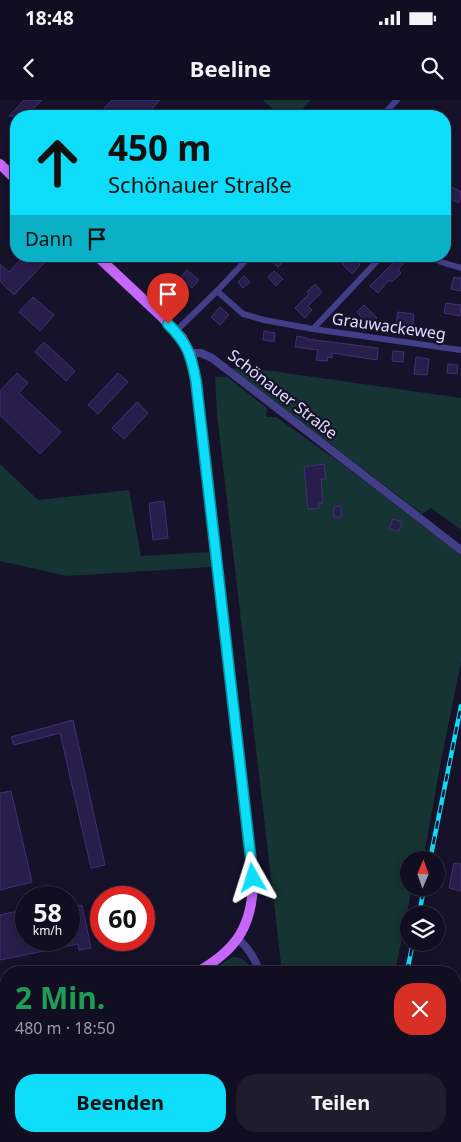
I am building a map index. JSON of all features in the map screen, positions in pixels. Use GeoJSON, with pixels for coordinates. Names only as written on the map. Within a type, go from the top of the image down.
{"type":"FeatureCollection","features":[{"type":"Feature","properties":{"kind":"main road"},"geometry":{"type":"LineString","coordinates":[[0,164],[10,174]]}},
{"type":"Feature","properties":{"kind":"main road"},"geometry":{"type":"LineString","coordinates":[[103,262],[182,338],[190,353],[196,381],[253,878],[253,896],[250,911],[238,939],[225,954],[209,966]]}},
{"type":"Feature","properties":{"kind":"street"},"geometry":{"type":"LineString","coordinates":[[388,110],[397,100]]}},
{"type":"Feature","properties":{"kind":"street"},"geometry":{"type":"LineString","coordinates":[[176,331],[244,262]]}},
{"type":"Feature","properties":{"kind":"street","name":"Grauwackeweg"},"geometry":{"type":"LineString","coordinates":[[313,329],[376,262]]}},
{"type":"Feature","properties":{"kind":"street"},"geometry":{"type":"LineString","coordinates":[[441,262],[461,268]]}},
{"type":"Feature","properties":{"kind":"street","name":"Grauwackeweg"},"geometry":{"type":"LineString","coordinates":[[216,292],[243,314],[264,320],[313,329],[461,350]]}},
{"type":"Feature","properties":{"kind":"street","name":"Schönauer Straße"},"geometry":{"type":"LineString","coordinates":[[190,353],[201,353],[212,358],[461,550]]}},
{"type":"Feature","properties":{"kind":"street"},"geometry":{"type":"LineString","coordinates":[[238,939],[245,945],[257,966]]}},
{"type":"Feature","properties":{"kind":"green space"},"geometry":{"type":"Polygon","coordinates":[[[311,100],[302,110],[274,110],[264,101],[311,100]]]}},
{"type":"Feature","properties":{"kind":"green space"},"geometry":{"type":"Polygon","coordinates":[[[236,366],[461,398],[461,530],[431,508],[422,514],[234,370],[236,366]]]}},
{"type":"Feature","properties":{"kind":"green space"},"geometry":{"type":"Polygon","coordinates":[[[215,377],[227,377],[267,408],[266,417],[276,417],[342,464],[461,555],[461,662],[425,851],[400,851],[400,896],[410,896],[408,906],[400,906],[400,947],[396,966],[281,966],[217,415],[215,377]]]}},
{"type":"Feature","properties":{"kind":"green space"},"geometry":{"type":"Polygon","coordinates":[[[0,464],[38,500],[129,490],[141,556],[209,552],[211,567],[67,576],[0,561],[0,464]]]}},
{"type":"Feature","properties":{"kind":"green space"},"geometry":{"type":"Polygon","coordinates":[[[234,957],[238,958],[244,960],[249,966],[219,966],[234,957]]]}},
{"type":"Feature","properties":{"kind":"building"},"geometry":{"type":"Polygon","coordinates":[[[24,100],[42,100],[32,110],[15,110],[24,100]]]}},
{"type":"Feature","properties":{"kind":"building"},"geometry":{"type":"Polygon","coordinates":[[[112,100],[160,100],[151,110],[103,110],[112,100]]]}},
{"type":"Feature","properties":{"kind":"building"},"geometry":{"type":"Polygon","coordinates":[[[452,187],[461,192],[458,203],[451,199],[452,187]]]}},
{"type":"Feature","properties":{"kind":"building"},"geometry":{"type":"Polygon","coordinates":[[[18,262],[45,262],[14,295],[0,281],[0,264],[9,272],[18,262]]]}},
{"type":"Feature","properties":{"kind":"building"},"geometry":{"type":"Polygon","coordinates":[[[273,262],[283,262],[278,267],[273,262]]]}},
{"type":"Feature","properties":{"kind":"building"},"geometry":{"type":"Polygon","coordinates":[[[344,262],[361,262],[352,274],[342,264],[344,262]]]}},
{"type":"Feature","properties":{"kind":"building"},"geometry":{"type":"Polygon","coordinates":[[[394,262],[404,262],[398,270],[401,273],[392,282],[389,280],[378,293],[370,286],[394,262]]]}},
{"type":"Feature","properties":{"kind":"building"},"geometry":{"type":"Polygon","coordinates":[[[187,270],[199,280],[192,288],[180,278],[187,270]]]}},
{"type":"Feature","properties":{"kind":"building"},"geometry":{"type":"Polygon","coordinates":[[[274,271],[283,279],[276,286],[268,277],[274,271]]]}},
{"type":"Feature","properties":{"kind":"building"},"geometry":{"type":"Polygon","coordinates":[[[244,276],[250,282],[243,288],[238,282],[244,276]]]}},
{"type":"Feature","properties":{"kind":"building"},"geometry":{"type":"Polygon","coordinates":[[[454,277],[461,278],[461,291],[451,289],[454,277]]]}},
{"type":"Feature","properties":{"kind":"building"},"geometry":{"type":"Polygon","coordinates":[[[315,284],[322,292],[308,306],[312,310],[305,318],[295,308],[309,294],[307,292],[315,284]]]}},
{"type":"Feature","properties":{"kind":"building"},"geometry":{"type":"Polygon","coordinates":[[[33,297],[54,315],[40,331],[19,312],[33,297]]]}},
{"type":"Feature","properties":{"kind":"building"},"geometry":{"type":"Polygon","coordinates":[[[446,303],[461,305],[460,316],[444,313],[446,303]]]}},
{"type":"Feature","properties":{"kind":"building"},"geometry":{"type":"Polygon","coordinates":[[[364,305],[377,318],[368,327],[361,321],[363,319],[357,312],[364,305]]]}},
{"type":"Feature","properties":{"kind":"building"},"geometry":{"type":"Polygon","coordinates":[[[220,307],[229,315],[220,325],[211,317],[220,307]]]}},
{"type":"Feature","properties":{"kind":"building"},"geometry":{"type":"Polygon","coordinates":[[[398,312],[414,314],[412,332],[400,331],[401,324],[396,324],[398,312]]]}},
{"type":"Feature","properties":{"kind":"building"},"geometry":{"type":"Polygon","coordinates":[[[264,331],[275,333],[274,342],[263,340],[264,331]]]}},
{"type":"Feature","properties":{"kind":"building"},"geometry":{"type":"Polygon","coordinates":[[[297,336],[307,339],[378,348],[377,360],[332,353],[332,358],[328,357],[327,361],[316,360],[318,350],[295,347],[297,336]]]}},
{"type":"Feature","properties":{"kind":"building"},"geometry":{"type":"Polygon","coordinates":[[[44,342],[75,371],[66,381],[35,352],[44,342]]]}},
{"type":"Feature","properties":{"kind":"building"},"geometry":{"type":"Polygon","coordinates":[[[393,351],[404,352],[403,362],[392,361],[393,351]]]}},
{"type":"Feature","properties":{"kind":"building"},"geometry":{"type":"Polygon","coordinates":[[[416,357],[429,359],[427,375],[414,374],[416,357]]]}},
{"type":"Feature","properties":{"kind":"building"},"geometry":{"type":"Polygon","coordinates":[[[448,364],[458,365],[457,374],[447,373],[448,364]]]}},
{"type":"Feature","properties":{"kind":"building"},"geometry":{"type":"Polygon","coordinates":[[[17,373],[28,383],[19,393],[61,432],[40,454],[0,415],[0,391],[17,373]]]}},
{"type":"Feature","properties":{"kind":"building"},"geometry":{"type":"Polygon","coordinates":[[[118,373],[128,382],[98,414],[88,405],[118,373]]]}},
{"type":"Feature","properties":{"kind":"building"},"geometry":{"type":"Polygon","coordinates":[[[137,402],[148,413],[124,439],[112,428],[137,402]]]}},
{"type":"Feature","properties":{"kind":"building"},"geometry":{"type":"Polygon","coordinates":[[[324,464],[326,479],[321,479],[323,503],[319,503],[319,508],[308,509],[304,467],[324,464]]]}},
{"type":"Feature","properties":{"kind":"building"},"geometry":{"type":"Polygon","coordinates":[[[164,501],[168,538],[153,540],[149,503],[164,501]]]}},
{"type":"Feature","properties":{"kind":"building"},"geometry":{"type":"Polygon","coordinates":[[[341,506],[341,517],[334,517],[334,507],[341,506]]]}},
{"type":"Feature","properties":{"kind":"building"},"geometry":{"type":"Polygon","coordinates":[[[393,519],[402,522],[399,531],[389,529],[393,519]]]}},
{"type":"Feature","properties":{"kind":"building"},"geometry":{"type":"Polygon","coordinates":[[[73,720],[105,865],[91,868],[60,733],[14,745],[11,737],[73,720]]]}},
{"type":"Feature","properties":{"kind":"building"},"geometry":{"type":"Polygon","coordinates":[[[11,791],[32,882],[0,890],[0,793],[11,791]]]}},
{"type":"Feature","properties":{"kind":"building"},"geometry":{"type":"Polygon","coordinates":[[[454,863],[461,864],[461,891],[449,888],[454,863]]]}},
{"type":"Feature","properties":{"kind":"building"},"geometry":{"type":"Polygon","coordinates":[[[80,905],[82,905],[90,948],[80,950],[80,905]]]}},
{"type":"Feature","properties":{"kind":"building"},"geometry":{"type":"Polygon","coordinates":[[[15,912],[15,951],[44,951],[0,960],[0,915],[15,912]]]}},
{"type":"Feature","properties":{"kind":"railway"},"geometry":{"type":"LineString","coordinates":[[432,851],[461,706]]}},
{"type":"Feature","properties":{"kind":"railway"},"geometry":{"type":"LineString","coordinates":[[421,906],[423,896]]}},
{"type":"Feature","properties":{"kind":"railway"},"geometry":{"type":"LineString","coordinates":[[408,966],[411,951]]}},
{"type":"Feature","properties":{"kind":"route"},"geometry":{"type":"LineString","coordinates":[[168,324],[182,338],[190,353],[196,381],[253,878]]}}]}
